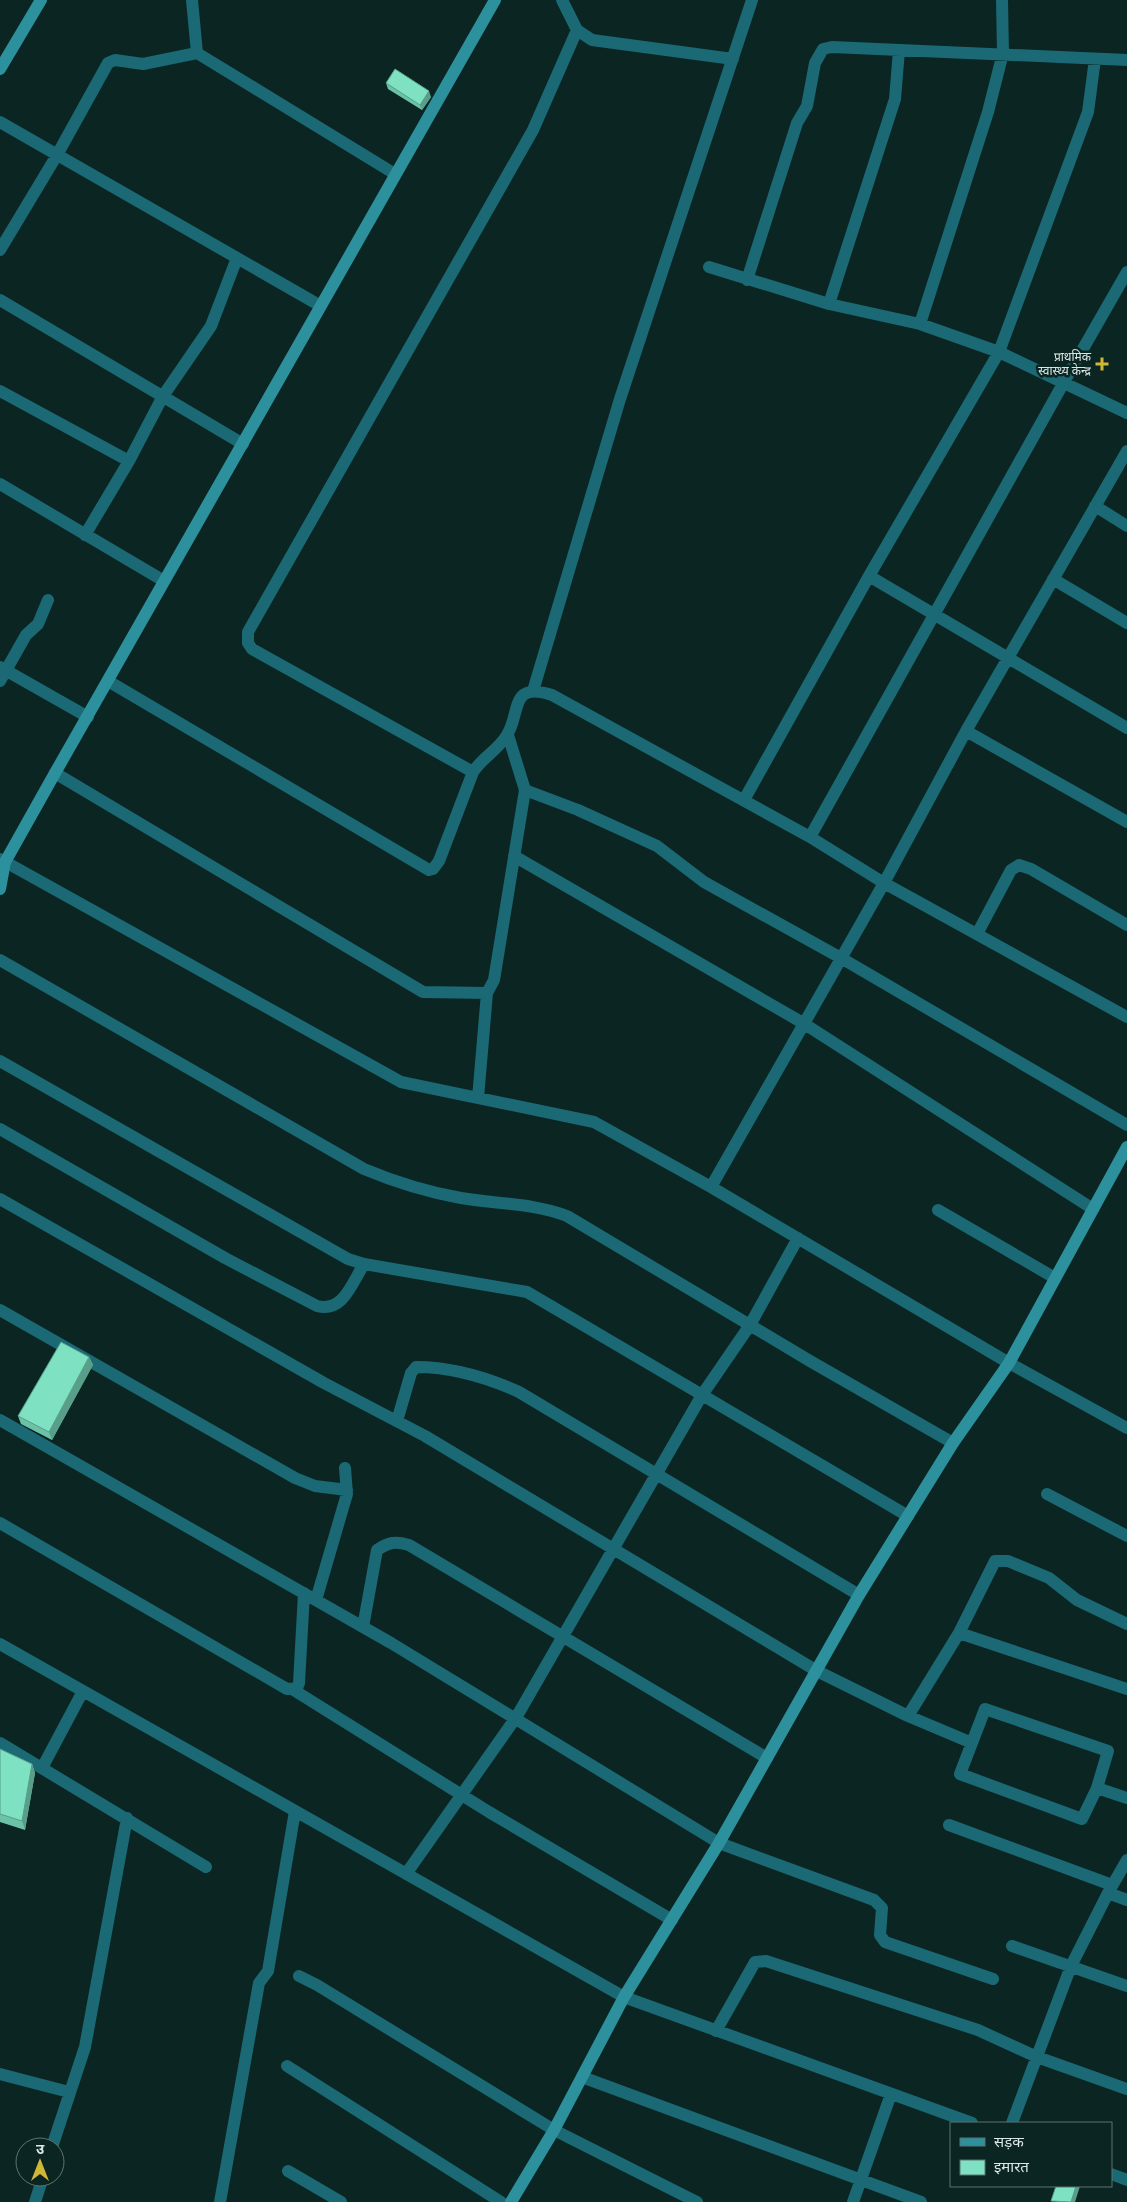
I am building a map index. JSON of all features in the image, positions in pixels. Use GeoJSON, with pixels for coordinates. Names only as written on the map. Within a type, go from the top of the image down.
{"type":"FeatureCollection","features":[{"type":"Feature","properties":{"kind":"street"},"geometry":{"type":"LineString","coordinates":[[0,69],[41,0]]}},
{"type":"Feature","properties":{"kind":"street"},"geometry":{"type":"LineString","coordinates":[[192,0],[197,53]]}},
{"type":"Feature","properties":{"kind":"street"},"geometry":{"type":"LineString","coordinates":[[0,889],[3,860],[88,717],[243,444],[319,305],[495,0]]}},
{"type":"Feature","properties":{"kind":"street"},"geometry":{"type":"LineString","coordinates":[[562,0],[577,30],[584,37],[600,42],[734,59]]}},
{"type":"Feature","properties":{"kind":"street"},"geometry":{"type":"LineString","coordinates":[[533,691],[620,400],[752,0]]}},
{"type":"Feature","properties":{"kind":"street"},"geometry":{"type":"LineString","coordinates":[[920,324],[988,112],[1004,53],[1002,0]]}},
{"type":"Feature","properties":{"kind":"street"},"geometry":{"type":"LineString","coordinates":[[473,772],[252,649],[247,638],[253,623],[533,130],[577,30]]}},
{"type":"Feature","properties":{"kind":"street"},"geometry":{"type":"LineString","coordinates":[[747,280],[797,123],[807,106],[818,54],[823,49],[832,47],[1004,53],[1127,60]]}},
{"type":"Feature","properties":{"kind":"street"},"geometry":{"type":"LineString","coordinates":[[829,304],[895,100],[899,50]]}},
{"type":"Feature","properties":{"kind":"street"},"geometry":{"type":"LineString","coordinates":[[0,250],[58,155],[104,68],[111,61],[121,60],[143,64],[197,53],[395,174]]}},
{"type":"Feature","properties":{"kind":"street"},"geometry":{"type":"LineString","coordinates":[[744,800],[869,576],[998,352],[1088,112],[1096,59]]}},
{"type":"Feature","properties":{"kind":"street"},"geometry":{"type":"LineString","coordinates":[[0,122],[319,305]]}},
{"type":"Feature","properties":{"kind":"street"},"geometry":{"type":"LineString","coordinates":[[85,534],[129,461],[163,396],[212,326],[237,258]]}},
{"type":"Feature","properties":{"kind":"street"},"geometry":{"type":"LineString","coordinates":[[709,267],[829,304],[920,324],[998,352],[1127,413]]}},
{"type":"Feature","properties":{"kind":"street"},"geometry":{"type":"LineString","coordinates":[[810,837],[1127,272]]}},
{"type":"Feature","properties":{"kind":"street"},"geometry":{"type":"LineString","coordinates":[[0,300],[243,444]]}},
{"type":"Feature","properties":{"kind":"street"},"geometry":{"type":"LineString","coordinates":[[0,391],[129,461]]}},
{"type":"Feature","properties":{"kind":"street"},"geometry":{"type":"LineString","coordinates":[[711,1187],[884,883],[966,731],[1127,451]]}},
{"type":"Feature","properties":{"kind":"street"},"geometry":{"type":"LineString","coordinates":[[0,484],[164,581]]}},
{"type":"Feature","properties":{"kind":"street"},"geometry":{"type":"LineString","coordinates":[[1095,506],[1127,526]]}},
{"type":"Feature","properties":{"kind":"street"},"geometry":{"type":"LineString","coordinates":[[869,576],[1127,728]]}},
{"type":"Feature","properties":{"kind":"street"},"geometry":{"type":"LineString","coordinates":[[1053,579],[1127,623]]}},
{"type":"Feature","properties":{"kind":"street"},"geometry":{"type":"LineString","coordinates":[[48,600],[38,624],[26,635],[2,673],[88,717]]}},
{"type":"Feature","properties":{"kind":"street"},"geometry":{"type":"LineString","coordinates":[[108,681],[429,870],[433,869],[439,861],[473,772],[481,760],[508,735],[518,702],[523,695],[533,691],[552,695],[744,800],[810,837],[884,883],[1127,1017]]}},
{"type":"Feature","properties":{"kind":"street"},"geometry":{"type":"LineString","coordinates":[[966,731],[1127,822]]}},
{"type":"Feature","properties":{"kind":"street"},"geometry":{"type":"LineString","coordinates":[[478,1098],[488,993],[494,980],[525,790],[508,735]]}},
{"type":"Feature","properties":{"kind":"street"},"geometry":{"type":"LineString","coordinates":[[55,773],[423,992],[488,993]]}},
{"type":"Feature","properties":{"kind":"street"},"geometry":{"type":"LineString","coordinates":[[525,790],[578,810],[657,846],[704,882],[841,958],[1127,1125]]}},
{"type":"Feature","properties":{"kind":"street"},"geometry":{"type":"LineString","coordinates":[[514,856],[803,1023],[1093,1210]]}},
{"type":"Feature","properties":{"kind":"street"},"geometry":{"type":"LineString","coordinates":[[3,860],[401,1082],[594,1122],[711,1187],[1009,1363],[1127,1428]]}},
{"type":"Feature","properties":{"kind":"street"},"geometry":{"type":"LineString","coordinates":[[976,934],[1010,870],[1019,865],[1031,869],[1127,925]]}},
{"type":"Feature","properties":{"kind":"street"},"geometry":{"type":"LineString","coordinates":[[0,960],[364,1169],[388,1180],[461,1198],[546,1208],[567,1216],[953,1443]]}},
{"type":"Feature","properties":{"kind":"street"},"geometry":{"type":"LineString","coordinates":[[0,1061],[348,1259],[364,1264],[527,1292],[908,1516]]}},
{"type":"Feature","properties":{"kind":"street"},"geometry":{"type":"LineString","coordinates":[[0,1129],[225,1258],[317,1306],[329,1308],[340,1303],[364,1264]]}},
{"type":"Feature","properties":{"kind":"street"},"geometry":{"type":"LineString","coordinates":[[511,2202],[554,2130],[624,1997],[719,1843],[859,1595],[953,1443],[1009,1363],[1127,1147]]}},
{"type":"Feature","properties":{"kind":"street"},"geometry":{"type":"LineString","coordinates":[[0,1199],[316,1378],[425,1436],[817,1671],[908,1716],[972,1743]]}},
{"type":"Feature","properties":{"kind":"street"},"geometry":{"type":"LineString","coordinates":[[938,1210],[1055,1278]]}},
{"type":"Feature","properties":{"kind":"street"},"geometry":{"type":"LineString","coordinates":[[406,1874],[514,1718],[564,1636],[612,1549],[658,1475],[702,1395],[750,1325],[798,1238]]}},
{"type":"Feature","properties":{"kind":"street"},"geometry":{"type":"LineString","coordinates":[[0,1310],[295,1478],[315,1486],[347,1490]]}},
{"type":"Feature","properties":{"kind":"street"},"geometry":{"type":"LineString","coordinates":[[397,1421],[411,1373],[416,1367],[475,1374],[519,1392],[859,1595]]}},
{"type":"Feature","properties":{"kind":"street"},"geometry":{"type":"LineString","coordinates":[[0,1420],[362,1627],[719,1843],[874,1900],[882,1908],[881,1939],[992,1979]]}},
{"type":"Feature","properties":{"kind":"street"},"geometry":{"type":"LineString","coordinates":[[316,1600],[347,1490],[345,1468]]}},
{"type":"Feature","properties":{"kind":"street"},"geometry":{"type":"LineString","coordinates":[[1047,1494],[1127,1536]]}},
{"type":"Feature","properties":{"kind":"street"},"geometry":{"type":"LineString","coordinates":[[0,1523],[281,1686],[292,1689],[461,1795],[672,1920]]}},
{"type":"Feature","properties":{"kind":"street"},"geometry":{"type":"LineString","coordinates":[[362,1627],[377,1550],[388,1542],[399,1542],[409,1545],[768,1758]]}},
{"type":"Feature","properties":{"kind":"street"},"geometry":{"type":"LineString","coordinates":[[908,1716],[958,1633],[992,1565],[999,1560],[1008,1561],[1049,1578],[1077,1600],[1127,1624]]}},
{"type":"Feature","properties":{"kind":"street"},"geometry":{"type":"LineString","coordinates":[[292,1689],[297,1688],[299,1683],[304,1593]]}},
{"type":"Feature","properties":{"kind":"street"},"geometry":{"type":"LineString","coordinates":[[958,1633],[1127,1689]]}},
{"type":"Feature","properties":{"kind":"street"},"geometry":{"type":"LineString","coordinates":[[0,1644],[624,1997],[969,2122]]}},
{"type":"Feature","properties":{"kind":"street"},"geometry":{"type":"LineString","coordinates":[[42,1768],[83,1691]]}},
{"type":"Feature","properties":{"kind":"street"},"geometry":{"type":"LineString","coordinates":[[985,1709],[1108,1751],[1097,1788],[1082,1819],[960,1774],[985,1709]]}},
{"type":"Feature","properties":{"kind":"street"},"geometry":{"type":"LineString","coordinates":[[0,1743],[206,1867]]}},
{"type":"Feature","properties":{"kind":"street"},"geometry":{"type":"LineString","coordinates":[[1097,1788],[1127,1798]]}},
{"type":"Feature","properties":{"kind":"street"},"geometry":{"type":"LineString","coordinates":[[220,2202],[259,1983],[268,1971],[295,1811]]}},
{"type":"Feature","properties":{"kind":"street"},"geometry":{"type":"LineString","coordinates":[[55,2137],[85,2047],[127,1818]]}},
{"type":"Feature","properties":{"kind":"street"},"geometry":{"type":"LineString","coordinates":[[949,1825],[1110,1889],[1127,1900]]}},
{"type":"Feature","properties":{"kind":"street"},"geometry":{"type":"LineString","coordinates":[[1012,2122],[1071,1966],[1127,1860]]}},
{"type":"Feature","properties":{"kind":"street"},"geometry":{"type":"LineString","coordinates":[[1012,1946],[1127,1986]]}},
{"type":"Feature","properties":{"kind":"street"},"geometry":{"type":"LineString","coordinates":[[716,2030],[755,1962],[766,1960],[978,2030],[1037,2057],[1127,2089]]}},
{"type":"Feature","properties":{"kind":"street"},"geometry":{"type":"LineString","coordinates":[[298,1976],[317,1985],[554,2130],[697,2202]]}},
{"type":"Feature","properties":{"kind":"street"},"geometry":{"type":"LineString","coordinates":[[287,2066],[501,2202]]}},
{"type":"Feature","properties":{"kind":"street"},"geometry":{"type":"LineString","coordinates":[[0,2074],[69,2092]]}},
{"type":"Feature","properties":{"kind":"street"},"geometry":{"type":"LineString","coordinates":[[582,2077],[921,2202]]}},
{"type":"Feature","properties":{"kind":"street"},"geometry":{"type":"LineString","coordinates":[[853,2202],[891,2094]]}},
{"type":"Feature","properties":{"kind":"street"},"geometry":{"type":"LineString","coordinates":[[288,2171],[341,2202]]}},
{"type":"Feature","properties":{"kind":"street"},"geometry":{"type":"LineString","coordinates":[[1112,2174],[1127,2180]]}},
{"type":"Feature","properties":{"kind":"street"},"geometry":{"type":"LineString","coordinates":[[35,2202],[40,2187]]}},
{"type":"Feature","properties":{"kind":"building"},"geometry":{"type":"Polygon","coordinates":[[[395,69],[429,91],[420,105],[386,83],[395,69]]]}},
{"type":"Feature","properties":{"kind":"building"},"geometry":{"type":"Polygon","coordinates":[[[61,1342],[89,1357],[49,1432],[18,1416],[61,1342]]]}},
{"type":"Feature","properties":{"kind":"building"},"geometry":{"type":"Polygon","coordinates":[[[0,1749],[32,1764],[22,1821],[0,1814],[0,1749]]]}},
{"type":"Feature","properties":{"kind":"building"},"geometry":{"type":"Polygon","coordinates":[[[1056,2187],[1076,2187],[1071,2202],[1051,2201],[1056,2187]]]}},
{"type":"Feature","properties":{"kind":"place","name":"प्राथमिक स्वास्थ्य केन्द्र"},"geometry":{"type":"Point","coordinates":[1102,364]}}]}
